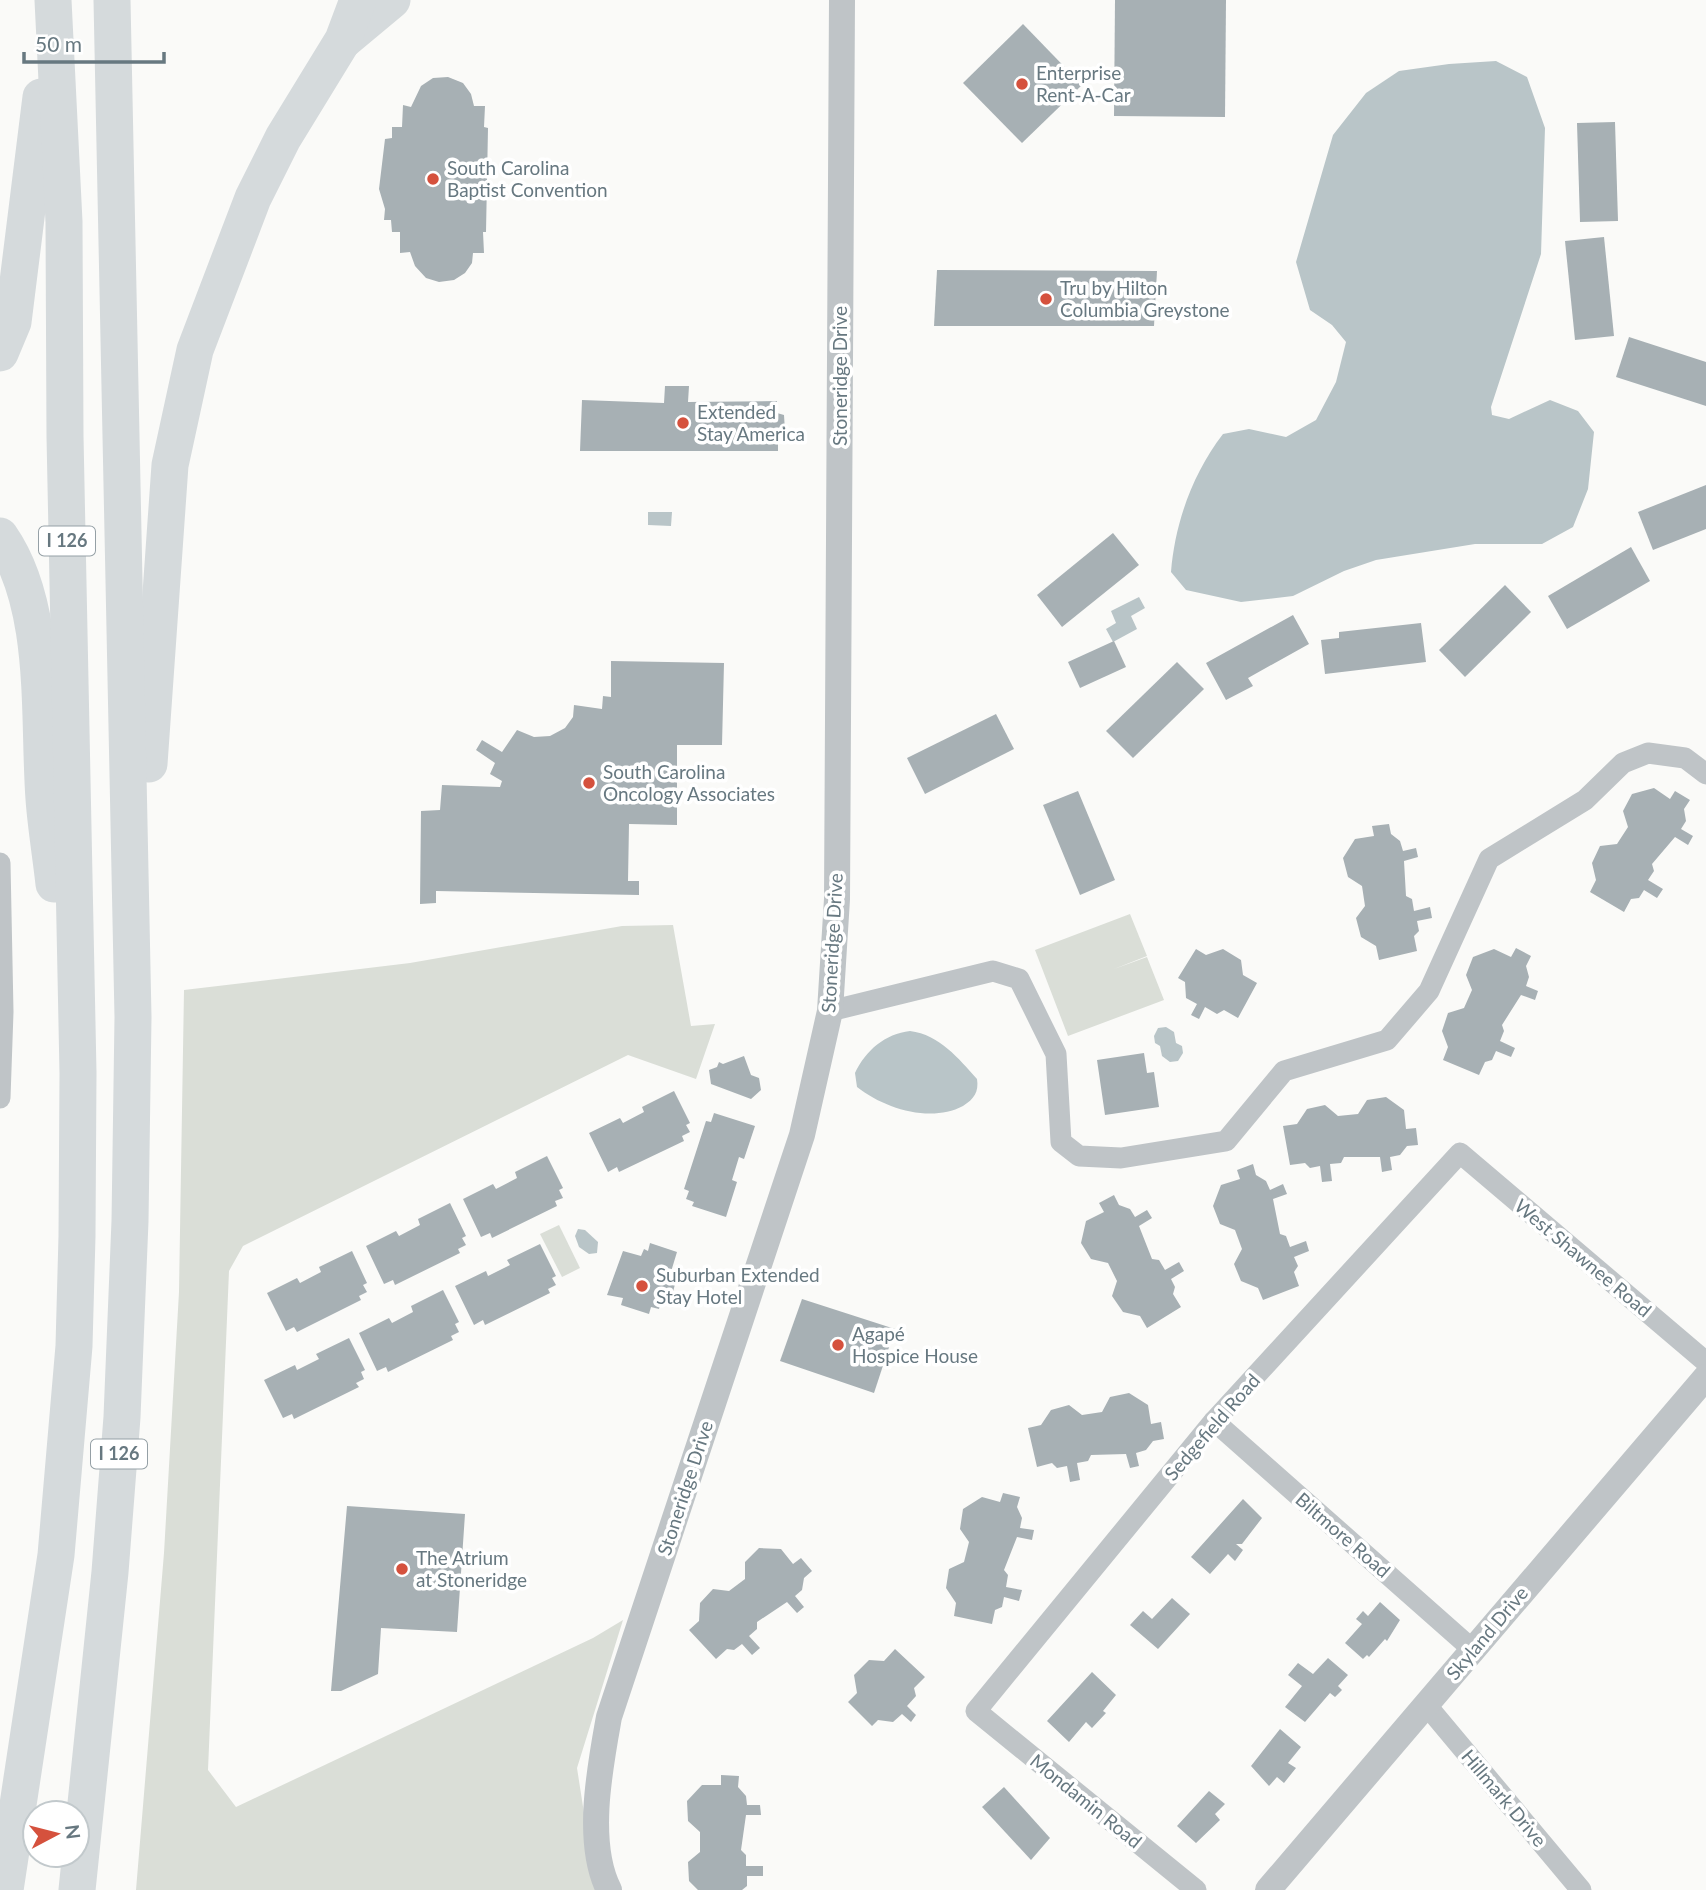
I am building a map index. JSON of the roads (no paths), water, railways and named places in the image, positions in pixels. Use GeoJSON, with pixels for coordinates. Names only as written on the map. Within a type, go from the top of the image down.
{"type":"FeatureCollection","features":[{"type":"Feature","properties":{"kind":"highway","name":"I 126"},"geometry":{"type":"LineString","coordinates":[[77,1890],[97,1724],[122,1417],[130,1221],[133,1017],[112,0]]}},
{"type":"Feature","properties":{"kind":"highway"},"geometry":{"type":"LineString","coordinates":[[133,1017],[163,532],[178,416],[195,350],[253,198],[283,138],[343,40],[358,0]]}},
{"type":"Feature","properties":{"kind":"highway"},"geometry":{"type":"LineString","coordinates":[[343,40],[393,0]]}},
{"type":"Feature","properties":{"kind":"highway","name":"I 126"},"geometry":{"type":"LineString","coordinates":[[5,1890],[56,1555],[74,1346],[78,1073],[65,436],[64,222],[52,4]]}},
{"type":"Feature","properties":{"kind":"highway"},"geometry":{"type":"LineString","coordinates":[[0,353],[13,322],[52,4]]}},
{"type":"Feature","properties":{"kind":"highway"},"geometry":{"type":"LineString","coordinates":[[0,536],[16,563],[35,639],[44,801],[78,1073]]}},
{"type":"Feature","properties":{"kind":"street","name":"Stoneridge Drive"},"geometry":{"type":"LineString","coordinates":[[609,1890],[600,1873],[596,1790],[609,1717],[802,1135],[830,1011],[837,899],[842,0]]}},
{"type":"Feature","properties":{"kind":"street"},"geometry":{"type":"LineString","coordinates":[[830,1011],[993,971],[1020,979],[1056,1054],[1061,1142],[1079,1156],[1121,1158],[1226,1141],[1284,1071],[1387,1040],[1429,991],[1489,859],[1585,800],[1623,763],[1648,753],[1685,758],[1706,774]]}},
{"type":"Feature","properties":{"kind":"street"},"geometry":{"type":"LineString","coordinates":[[0,863],[3,999],[0,1098]]}},
{"type":"Feature","properties":{"kind":"street","name":"West Shawnee Road"},"geometry":{"type":"LineString","coordinates":[[1460,1153],[1706,1362]]}},
{"type":"Feature","properties":{"kind":"street","name":"Sedgefield Road"},"geometry":{"type":"LineString","coordinates":[[976,1711],[1214,1421],[1460,1153]]}},
{"type":"Feature","properties":{"kind":"street","name":"Skyland Drive"},"geometry":{"type":"LineString","coordinates":[[1268,1890],[1428,1707],[1472,1649],[1706,1377]]}},
{"type":"Feature","properties":{"kind":"street","name":"Biltmore Road"},"geometry":{"type":"LineString","coordinates":[[1214,1421],[1472,1649]]}},
{"type":"Feature","properties":{"kind":"street","name":"Hillmark Drive"},"geometry":{"type":"LineString","coordinates":[[1428,1707],[1581,1890]]}},
{"type":"Feature","properties":{"kind":"street","name":"Mondamin Road"},"geometry":{"type":"LineString","coordinates":[[976,1711],[1196,1890]]}},
{"type":"Feature","properties":{"kind":"place","name":"Enterprise Rent-A-Car"},"geometry":{"type":"Point","coordinates":[1022,84]}},
{"type":"Feature","properties":{"kind":"place","name":"South Carolina Baptist Convention"},"geometry":{"type":"Point","coordinates":[433,179]}},
{"type":"Feature","properties":{"kind":"place","name":"Tru by Hilton Columbia Greystone"},"geometry":{"type":"Point","coordinates":[1046,299]}},
{"type":"Feature","properties":{"kind":"place","name":"Extended Stay America"},"geometry":{"type":"Point","coordinates":[683,423]}},
{"type":"Feature","properties":{"kind":"place","name":"South Carolina Oncology Associates"},"geometry":{"type":"Point","coordinates":[589,783]}},
{"type":"Feature","properties":{"kind":"place","name":"Suburban Extended Stay Hotel"},"geometry":{"type":"Point","coordinates":[642,1286]}},
{"type":"Feature","properties":{"kind":"place","name":"Agapé Hospice House"},"geometry":{"type":"Point","coordinates":[838,1345]}},
{"type":"Feature","properties":{"kind":"place","name":"The Atrium at Stoneridge"},"geometry":{"type":"Point","coordinates":[402,1569]}}]}
